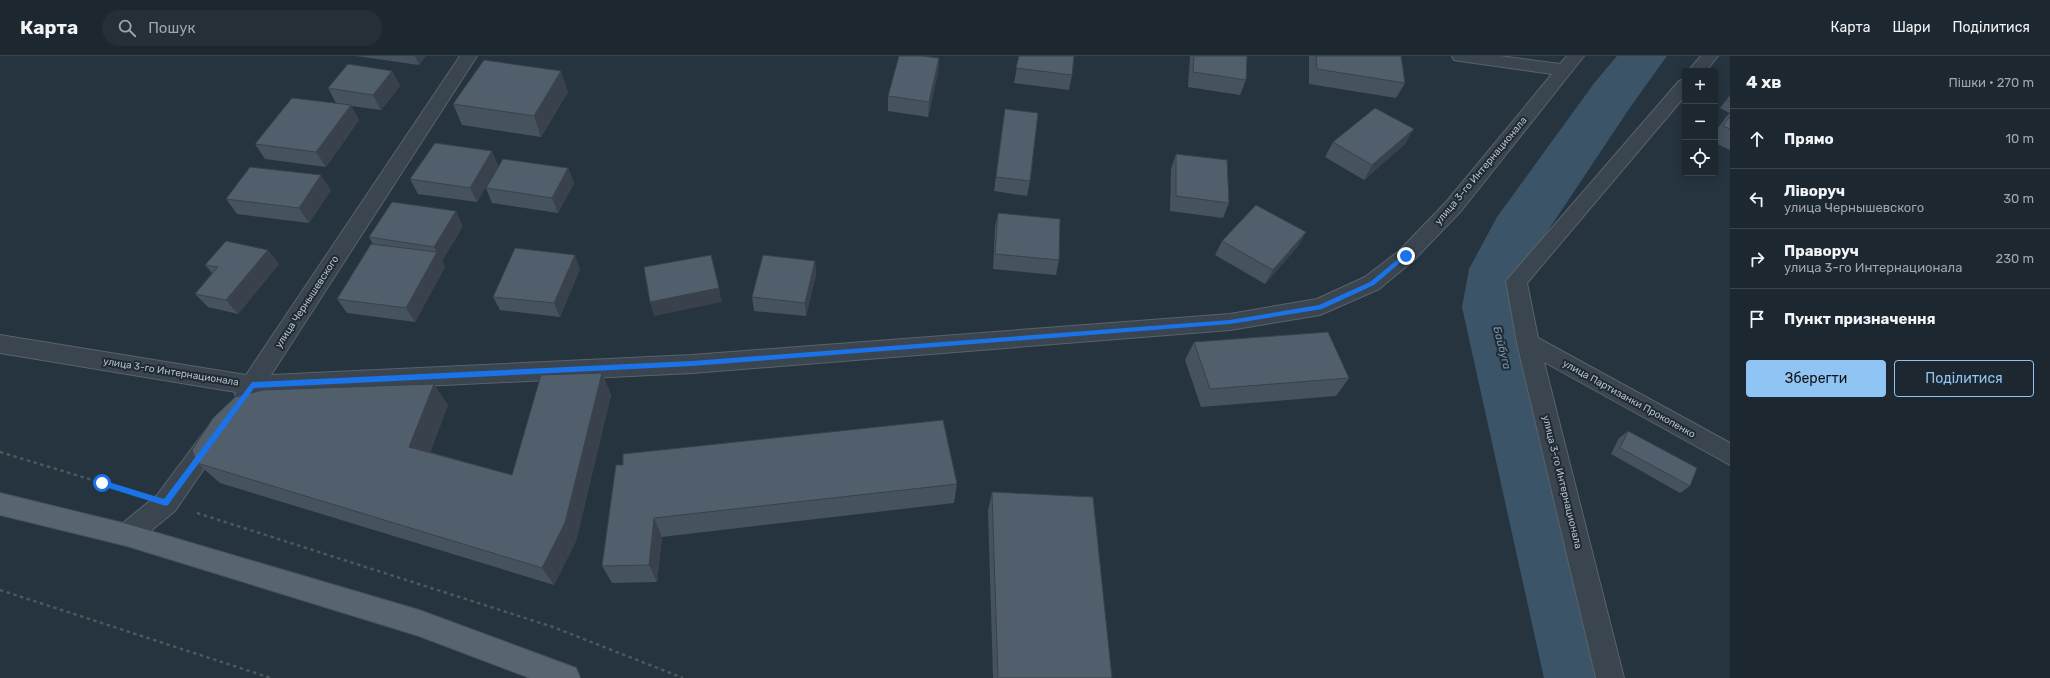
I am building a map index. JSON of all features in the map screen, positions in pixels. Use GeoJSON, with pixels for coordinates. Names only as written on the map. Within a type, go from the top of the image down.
{"type":"FeatureCollection","features":[{"type":"Feature","properties":{"kind":"main road"},"geometry":{"type":"LineString","coordinates":[[0,504],[127,535],[419,623],[566,678]]}},
{"type":"Feature","properties":{"kind":"street","name":"улица Чернышевского"},"geometry":{"type":"LineString","coordinates":[[127,535],[166,503],[252,385],[469,56]]}},
{"type":"Feature","properties":{"kind":"street"},"geometry":{"type":"LineString","coordinates":[[1460,56],[1570,63]]}},
{"type":"Feature","properties":{"kind":"street"},"geometry":{"type":"LineString","coordinates":[[1700,68],[1710,56]]}},
{"type":"Feature","properties":{"kind":"street","name":"улица 3-го Интернационала"},"geometry":{"type":"LineString","coordinates":[[0,344],[252,385],[692,364],[1230,322],[1320,307],[1372,284],[1406,256],[1454,206],[1570,63]]}},
{"type":"Feature","properties":{"kind":"street","name":"улица 3-го Интернационала"},"geometry":{"type":"LineString","coordinates":[[1610,678],[1528,343],[1516,281],[1682,88]]}},
{"type":"Feature","properties":{"kind":"street","name":"улица Партизанки Прокопенко"},"geometry":{"type":"LineString","coordinates":[[1528,343],[1730,455]]}},
{"type":"Feature","properties":{"kind":"path"},"geometry":{"type":"LineString","coordinates":[[0,452],[166,503],[553,627],[683,678]]}},
{"type":"Feature","properties":{"kind":"path"},"geometry":{"type":"LineString","coordinates":[[0,590],[271,678]]}},
{"type":"Feature","properties":{"kind":"building"},"geometry":{"type":"Polygon","coordinates":[[[899,56],[939,58],[929,102],[888,96],[899,56]]]}},
{"type":"Feature","properties":{"kind":"building"},"geometry":{"type":"Polygon","coordinates":[[[1019,56],[1074,56],[1072,75],[1016,68],[1019,56]]]}},
{"type":"Feature","properties":{"kind":"building"},"geometry":{"type":"Polygon","coordinates":[[[1194,56],[1247,56],[1246,80],[1193,72],[1194,56]]]}},
{"type":"Feature","properties":{"kind":"building"},"geometry":{"type":"Polygon","coordinates":[[[1316,56],[1401,56],[1405,83],[1317,69],[1316,56]]]}},
{"type":"Feature","properties":{"kind":"building"},"geometry":{"type":"Polygon","coordinates":[[[484,60],[561,71],[534,116],[453,104],[484,60]]]}},
{"type":"Feature","properties":{"kind":"building"},"geometry":{"type":"Polygon","coordinates":[[[348,64],[392,71],[373,95],[328,88],[348,64]]]}},
{"type":"Feature","properties":{"kind":"building"},"geometry":{"type":"Polygon","coordinates":[[[292,98],[351,105],[316,152],[255,144],[292,98]]]}},
{"type":"Feature","properties":{"kind":"building"},"geometry":{"type":"Polygon","coordinates":[[[1375,108],[1414,129],[1372,165],[1333,142],[1375,108]]]}},
{"type":"Feature","properties":{"kind":"building"},"geometry":{"type":"Polygon","coordinates":[[[1005,109],[1038,113],[1030,181],[996,177],[1005,109]]]}},
{"type":"Feature","properties":{"kind":"building"},"geometry":{"type":"Polygon","coordinates":[[[1730,116],[1730,129],[1723,126],[1730,116]]]}},
{"type":"Feature","properties":{"kind":"building"},"geometry":{"type":"Polygon","coordinates":[[[435,143],[492,151],[470,188],[410,179],[435,143]]]}},
{"type":"Feature","properties":{"kind":"building"},"geometry":{"type":"Polygon","coordinates":[[[1176,154],[1227,160],[1229,203],[1176,196],[1176,154]]]}},
{"type":"Feature","properties":{"kind":"building"},"geometry":{"type":"Polygon","coordinates":[[[503,159],[568,168],[552,198],[486,188],[503,159]]]}},
{"type":"Feature","properties":{"kind":"building"},"geometry":{"type":"Polygon","coordinates":[[[250,167],[321,175],[299,208],[226,199],[250,167]]]}},
{"type":"Feature","properties":{"kind":"building"},"geometry":{"type":"Polygon","coordinates":[[[392,202],[456,211],[434,247],[369,237],[392,202]]]}},
{"type":"Feature","properties":{"kind":"building"},"geometry":{"type":"Polygon","coordinates":[[[1256,205],[1306,232],[1273,270],[1222,241],[1256,205]]]}},
{"type":"Feature","properties":{"kind":"building"},"geometry":{"type":"Polygon","coordinates":[[[998,213],[1060,219],[1059,260],[995,254],[998,213]]]}},
{"type":"Feature","properties":{"kind":"building"},"geometry":{"type":"Polygon","coordinates":[[[226,241],[268,250],[226,300],[195,294],[218,267],[205,265],[226,241]]]}},
{"type":"Feature","properties":{"kind":"building"},"geometry":{"type":"Polygon","coordinates":[[[371,244],[437,252],[406,308],[337,299],[371,244]]]}},
{"type":"Feature","properties":{"kind":"building"},"geometry":{"type":"Polygon","coordinates":[[[515,248],[575,255],[554,303],[493,297],[515,248]]]}},
{"type":"Feature","properties":{"kind":"building"},"geometry":{"type":"Polygon","coordinates":[[[711,255],[719,288],[650,302],[644,267],[711,255]]]}},
{"type":"Feature","properties":{"kind":"building"},"geometry":{"type":"Polygon","coordinates":[[[763,255],[815,261],[805,303],[752,297],[763,255]]]}},
{"type":"Feature","properties":{"kind":"building"},"geometry":{"type":"Polygon","coordinates":[[[1328,332],[1349,378],[1210,389],[1194,342],[1328,332]]]}},
{"type":"Feature","properties":{"kind":"building"},"geometry":{"type":"Polygon","coordinates":[[[602,373],[565,523],[542,568],[197,463],[192,450],[213,418],[235,397],[263,390],[434,384],[409,447],[512,475],[541,375],[602,373]]]}},
{"type":"Feature","properties":{"kind":"building"},"geometry":{"type":"Polygon","coordinates":[[[943,420],[957,484],[654,518],[649,565],[602,566],[616,465],[623,465],[623,454],[943,420]]]}},
{"type":"Feature","properties":{"kind":"building"},"geometry":{"type":"Polygon","coordinates":[[[1628,431],[1697,468],[1690,486],[1620,448],[1628,431]]]}},
{"type":"Feature","properties":{"kind":"building"},"geometry":{"type":"Polygon","coordinates":[[[992,492],[1093,497],[1112,678],[998,678],[992,492]]]}},
{"type":"Feature","properties":{"kind":"waterway","name":"Байбуга"},"geometry":{"type":"LineString","coordinates":[[1583,678],[1492,307],[1498,269],[1517,232],[1613,94],[1643,56]]}},
{"type":"Feature","properties":{"kind":"route"},"geometry":{"type":"LineString","coordinates":[[102,483],[166,503],[252,385],[692,364],[1230,322],[1320,307],[1372,284],[1406,256]]}}]}
